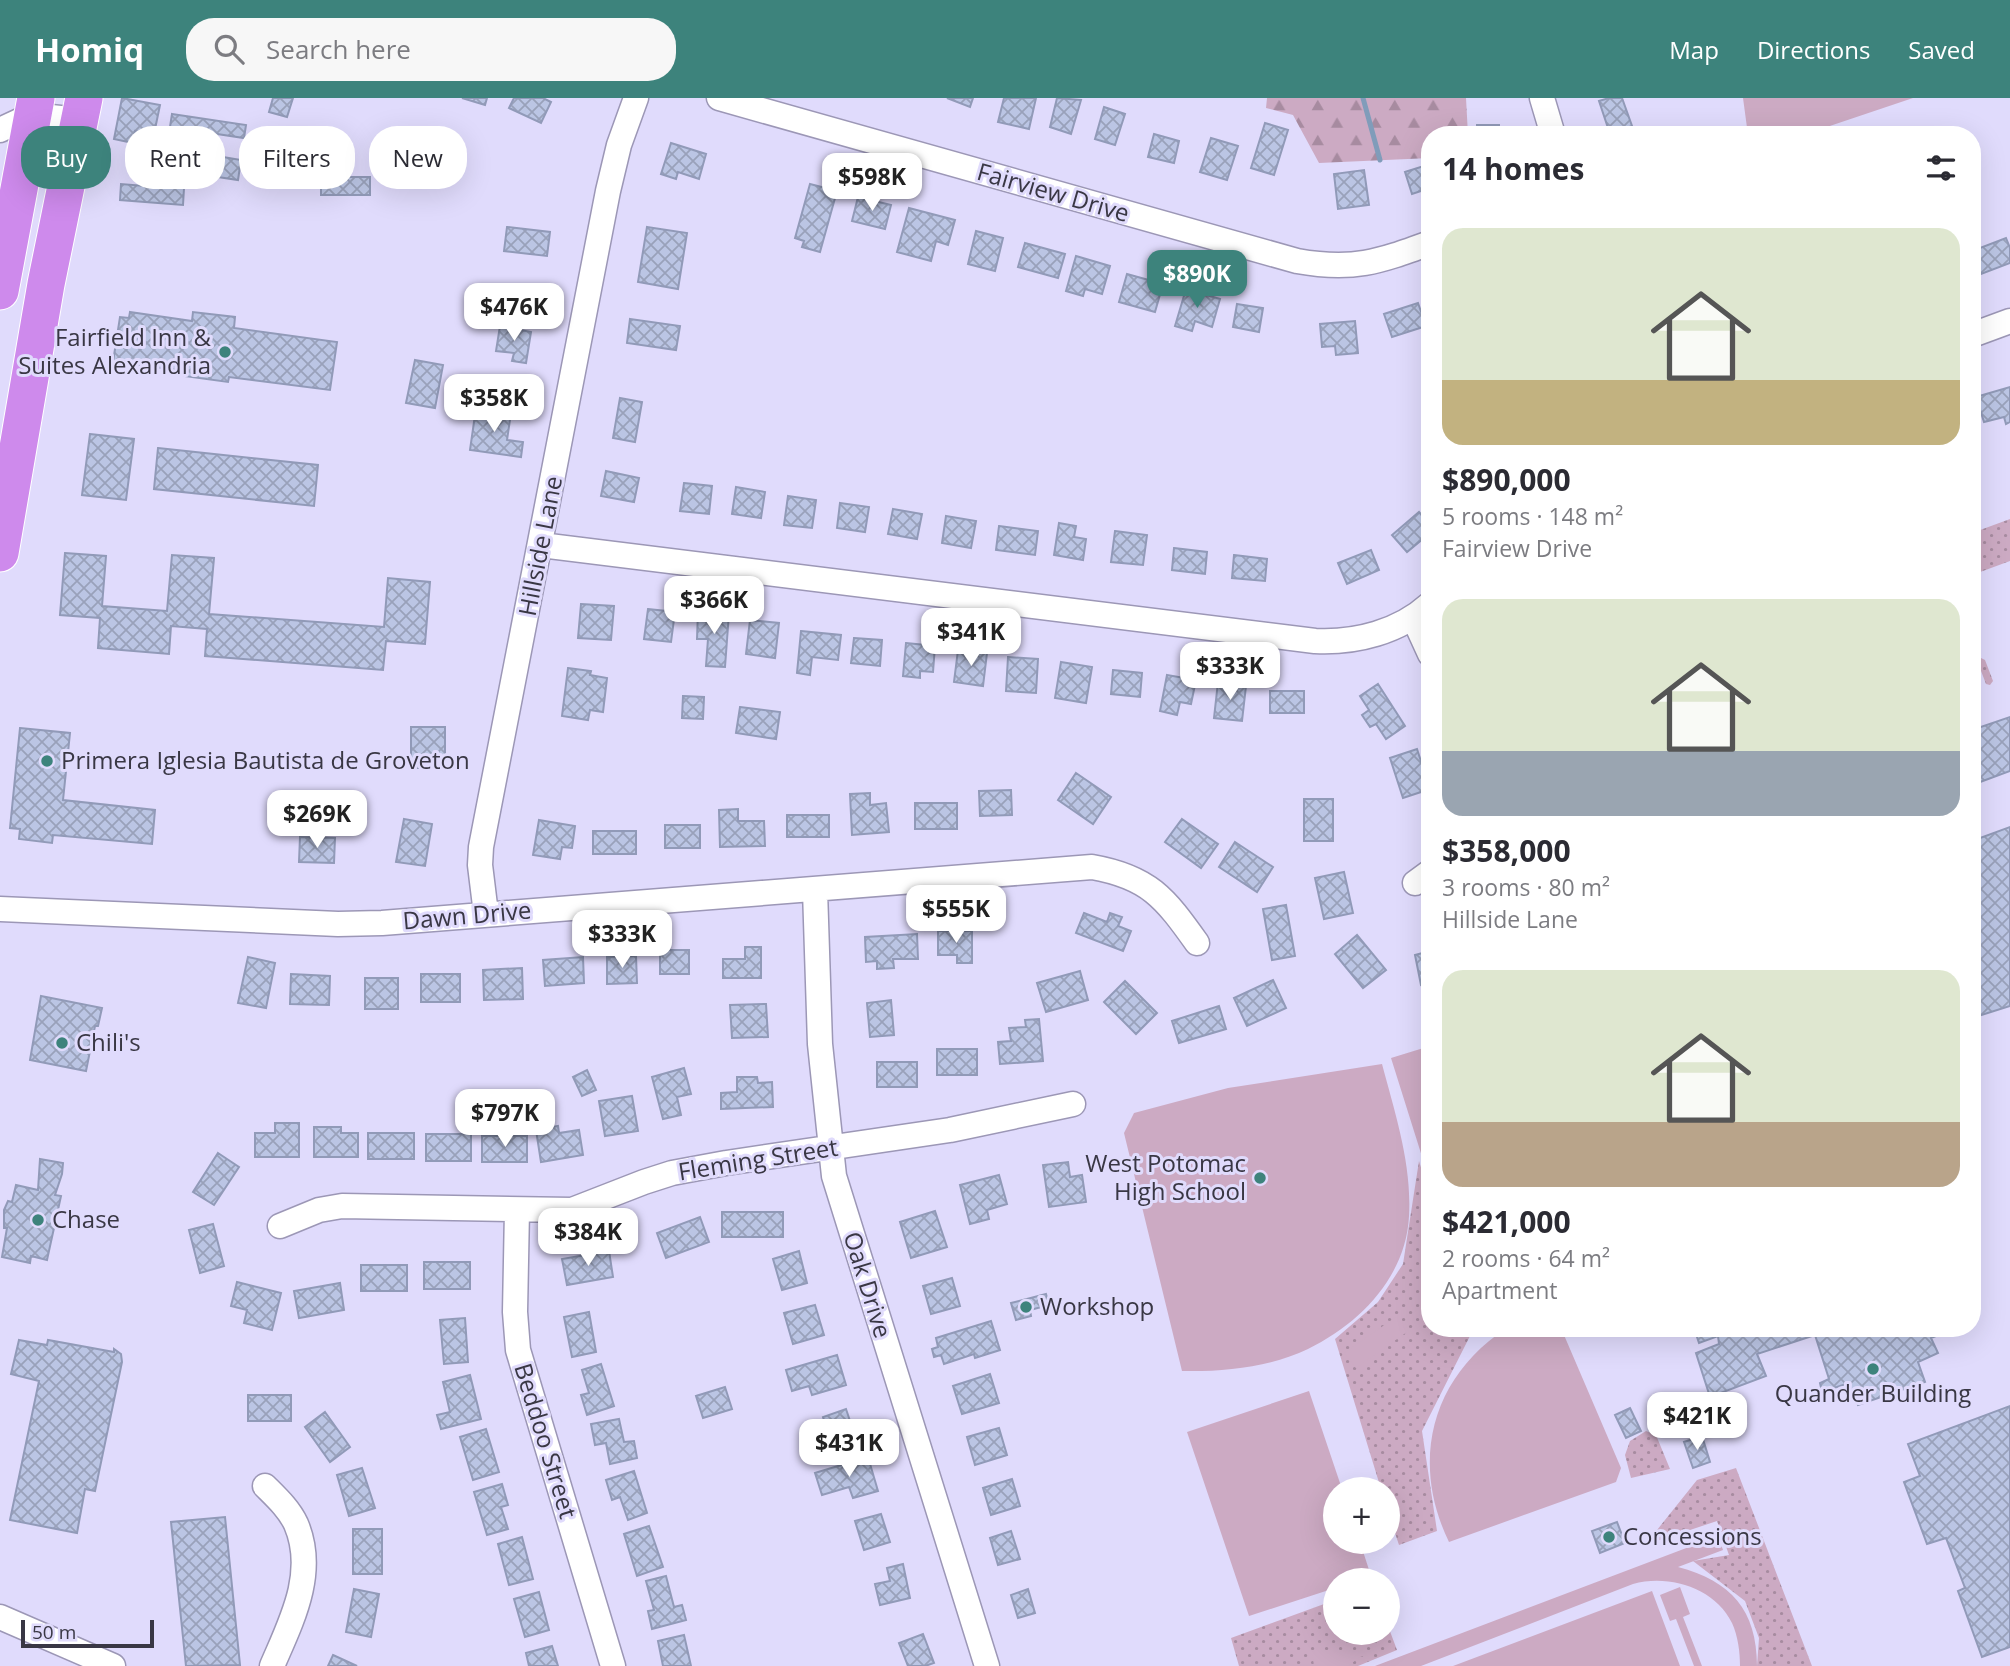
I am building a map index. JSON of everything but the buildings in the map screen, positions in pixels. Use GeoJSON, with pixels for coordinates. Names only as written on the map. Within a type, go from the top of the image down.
{"type":"FeatureCollection","features":[{"type":"Feature","properties":{"kind":"highway"},"geometry":{"type":"LineString","coordinates":[[0,553],[46,284],[81,109]]}},
{"type":"Feature","properties":{"kind":"highway"},"geometry":{"type":"LineString","coordinates":[[0,291],[23,114]]}},
{"type":"Feature","properties":{"kind":"street","name":"Hillside Lane"},"geometry":{"type":"LineString","coordinates":[[486,914],[480,864],[481,847],[608,191],[619,145],[636,98]]}},
{"type":"Feature","properties":{"kind":"street","name":"Fairview Drive"},"geometry":{"type":"LineString","coordinates":[[719,98],[1297,261],[1349,267],[1421,246]]}},
{"type":"Feature","properties":{"kind":"street"},"geometry":{"type":"LineString","coordinates":[[1542,98],[1550,126]]}},
{"type":"Feature","properties":{"kind":"street"},"geometry":{"type":"LineString","coordinates":[[23,114],[81,109]]}},
{"type":"Feature","properties":{"kind":"street"},"geometry":{"type":"LineString","coordinates":[[1981,332],[2010,321]]}},
{"type":"Feature","properties":{"kind":"street"},"geometry":{"type":"LineString","coordinates":[[541,545],[1315,641],[1356,639],[1391,629],[1421,613]]}},
{"type":"Feature","properties":{"kind":"street","name":"Dawn Drive"},"geometry":{"type":"LineString","coordinates":[[0,909],[338,924],[382,923],[1092,867],[1123,875],[1158,893],[1197,943]]}},
{"type":"Feature","properties":{"kind":"street","name":"Oak Drive"},"geometry":{"type":"LineString","coordinates":[[815,890],[820,1044],[834,1176],[987,1666]]}},
{"type":"Feature","properties":{"kind":"street","name":"Fleming Street"},"geometry":{"type":"LineString","coordinates":[[280,1226],[319,1210],[342,1206],[572,1209],[673,1173],[950,1130],[1073,1104]]}},
{"type":"Feature","properties":{"kind":"street","name":"Beddoo Street"},"geometry":{"type":"LineString","coordinates":[[517,1209],[515,1312],[518,1350],[613,1666]]}},
{"type":"Feature","properties":{"kind":"street"},"geometry":{"type":"LineString","coordinates":[[265,1486],[284,1505],[296,1523],[301,1540],[303,1573],[296,1611],[272,1666]]}},
{"type":"Feature","properties":{"kind":"street"},"geometry":{"type":"LineString","coordinates":[[0,1617],[113,1666]]}},
{"type":"Feature","properties":{"kind":"green space"},"geometry":{"type":"Polygon","coordinates":[[[1267,98],[1466,98],[1468,126],[1421,126],[1421,158],[1319,163],[1293,115],[1266,108],[1267,98]]]}},
{"type":"Feature","properties":{"kind":"green space"},"geometry":{"type":"Polygon","coordinates":[[[1743,98],[1913,98],[1830,126],[1747,126],[1743,98]]]}},
{"type":"Feature","properties":{"kind":"green space"},"geometry":{"type":"Polygon","coordinates":[[[2010,519],[2010,561],[1981,572],[1981,530],[2010,519]]]}},
{"type":"Feature","properties":{"kind":"green space"},"geometry":{"type":"Polygon","coordinates":[[[1981,658],[1985,660],[1993,681],[1990,685],[1986,684],[1981,671],[1981,658]]]}},
{"type":"Feature","properties":{"kind":"green space"},"geometry":{"type":"Polygon","coordinates":[[[1421,1049],[1421,1153],[1391,1058],[1421,1049]]]}},
{"type":"Feature","properties":{"kind":"green space"},"geometry":{"type":"Polygon","coordinates":[[[1382,1064],[1402,1139],[1409,1197],[1406,1238],[1390,1278],[1346,1326],[1308,1349],[1278,1360],[1246,1367],[1182,1371],[1124,1133],[1134,1113],[1228,1088],[1382,1064]]]}},
{"type":"Feature","properties":{"kind":"green space"},"geometry":{"type":"Polygon","coordinates":[[[1419,1161],[1421,1337],[1469,1337],[1422,1431],[1437,1531],[1400,1545],[1400,1477],[1377,1477],[1335,1339],[1378,1302],[1403,1264],[1419,1161]]]}},
{"type":"Feature","properties":{"kind":"green space"},"geometry":{"type":"Polygon","coordinates":[[[1396,1317],[1407,1332],[1356,1368],[1344,1353],[1396,1317]]]}},
{"type":"Feature","properties":{"kind":"green space"},"geometry":{"type":"Polygon","coordinates":[[[1495,1337],[1565,1337],[1621,1468],[1616,1482],[1449,1542],[1437,1512],[1431,1482],[1430,1452],[1435,1423],[1445,1396],[1460,1371],[1495,1337]]]}},
{"type":"Feature","properties":{"kind":"green space"},"geometry":{"type":"Polygon","coordinates":[[[1309,1391],[1338,1477],[1323,1477],[1323,1554],[1364,1554],[1368,1568],[1323,1568],[1323,1592],[1249,1616],[1187,1432],[1309,1391]]]}},
{"type":"Feature","properties":{"kind":"green space"},"geometry":{"type":"Polygon","coordinates":[[[1646,1431],[1656,1435],[1670,1469],[1631,1478],[1625,1455],[1630,1441],[1646,1431]]]}},
{"type":"Feature","properties":{"kind":"green space"},"geometry":{"type":"Polygon","coordinates":[[[1736,1468],[1812,1666],[1757,1666],[1759,1638],[1745,1601],[1693,1561],[1729,1555],[1717,1521],[1645,1545],[1697,1480],[1736,1468]]]}},
{"type":"Feature","properties":{"kind":"green space"},"geometry":{"type":"Polygon","coordinates":[[[1718,1536],[1723,1550],[1678,1567],[1713,1580],[1737,1601],[1752,1629],[1757,1666],[1740,1666],[1732,1623],[1714,1601],[1690,1587],[1647,1581],[1633,1584],[1421,1666],[1375,1666],[1718,1536]]]}},
{"type":"Feature","properties":{"kind":"green space"},"geometry":{"type":"Polygon","coordinates":[[[1680,1587],[1690,1614],[1683,1617],[1702,1666],[1694,1666],[1676,1619],[1670,1621],[1660,1595],[1680,1587]]]}},
{"type":"Feature","properties":{"kind":"green space"},"geometry":{"type":"Polygon","coordinates":[[[1652,1591],[1680,1666],[1453,1666],[1652,1591]]]}},
{"type":"Feature","properties":{"kind":"green space"},"geometry":{"type":"Polygon","coordinates":[[[1323,1604],[1323,1645],[1395,1645],[1397,1650],[1358,1666],[1239,1666],[1231,1638],[1323,1604]]]}},
{"type":"Feature","properties":{"kind":"green space"},"geometry":{"type":"Polygon","coordinates":[[[1365,1647],[1367,1655],[1348,1666],[1314,1666],[1312,1650],[1357,1650],[1365,1647]]]}},
{"type":"Feature","properties":{"kind":"waterway"},"geometry":{"type":"LineString","coordinates":[[1363,98],[1380,160]]}},
{"type":"Feature","properties":{"kind":"place","name":"Fairfield Inn & Suites Alexandria"},"geometry":{"type":"Point","coordinates":[225,352]}},
{"type":"Feature","properties":{"kind":"place","name":"Primera Iglesia Bautista de Groveton"},"geometry":{"type":"Point","coordinates":[47,761]}},
{"type":"Feature","properties":{"kind":"place","name":"Chili's"},"geometry":{"type":"Point","coordinates":[62,1043]}},
{"type":"Feature","properties":{"kind":"place","name":"West Potomac High School"},"geometry":{"type":"Point","coordinates":[1260,1178]}},
{"type":"Feature","properties":{"kind":"place","name":"Chase"},"geometry":{"type":"Point","coordinates":[38,1220]}},
{"type":"Feature","properties":{"kind":"place","name":"Workshop"},"geometry":{"type":"Point","coordinates":[1026,1307]}},
{"type":"Feature","properties":{"kind":"place","name":"Quander Building"},"geometry":{"type":"Point","coordinates":[1873,1369]}},
{"type":"Feature","properties":{"kind":"place","name":"Concessions"},"geometry":{"type":"Point","coordinates":[1609,1537]}}]}
